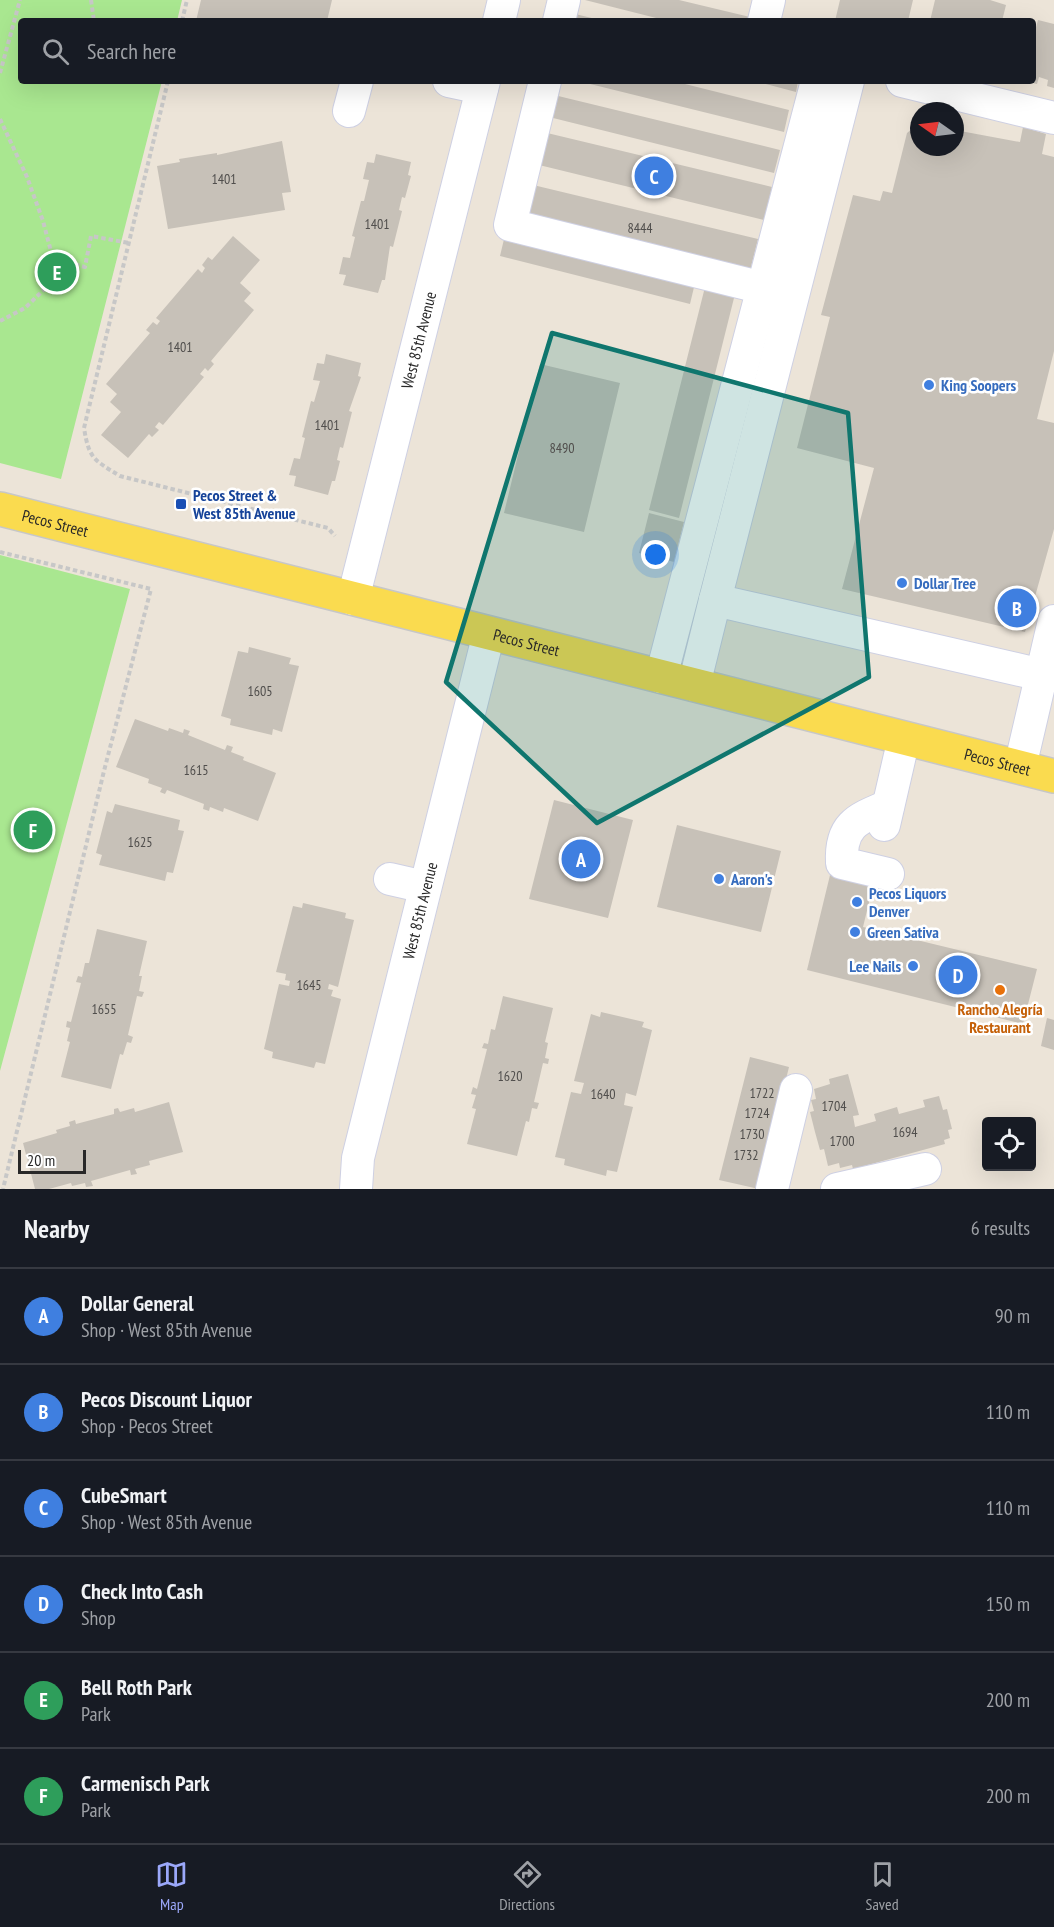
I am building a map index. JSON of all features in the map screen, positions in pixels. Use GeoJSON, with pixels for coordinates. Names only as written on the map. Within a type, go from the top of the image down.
{"type":"FeatureCollection","features":[{"type":"Feature","properties":{"kind":"main road","name":"Pecos Street"},"geometry":{"type":"LineString","coordinates":[[0,509],[1054,776]]}},
{"type":"Feature","properties":{"kind":"street"},"geometry":{"type":"LineString","coordinates":[[500,18],[504,0]]}},
{"type":"Feature","properties":{"kind":"street"},"geometry":{"type":"LineString","coordinates":[[560,18],[564,0]]}},
{"type":"Feature","properties":{"kind":"street"},"geometry":{"type":"LineString","coordinates":[[765,18],[769,0]]}},
{"type":"Feature","properties":{"kind":"street"},"geometry":{"type":"LineString","coordinates":[[349,111],[356,84]]}},
{"type":"Feature","properties":{"kind":"street"},"geometry":{"type":"LineString","coordinates":[[543,84],[510,225],[763,288]]}},
{"type":"Feature","properties":{"kind":"street"},"geometry":{"type":"LineString","coordinates":[[661,677],[816,84]]}},
{"type":"Feature","properties":{"kind":"street"},"geometry":{"type":"LineString","coordinates":[[694,685],[847,84]]}},
{"type":"Feature","properties":{"kind":"street"},"geometry":{"type":"LineString","coordinates":[[914,84],[1054,118]]}},
{"type":"Feature","properties":{"kind":"street","name":"West 85th Avenue"},"geometry":{"type":"LineString","coordinates":[[354,598],[483,85]]}},
{"type":"Feature","properties":{"kind":"street"},"geometry":{"type":"LineString","coordinates":[[715,600],[1042,675]]}},
{"type":"Feature","properties":{"kind":"street"},"geometry":{"type":"LineString","coordinates":[[1020,767],[1054,621]]}},
{"type":"Feature","properties":{"kind":"street","name":"West 85th Avenue"},"geometry":{"type":"LineString","coordinates":[[356,1189],[358,1158],[489,633]]}},
{"type":"Feature","properties":{"kind":"street"},"geometry":{"type":"LineString","coordinates":[[888,874],[842,863],[841,844],[857,819],[886,818],[904,738]]}},
{"type":"Feature","properties":{"kind":"street"},"geometry":{"type":"LineString","coordinates":[[390,879],[425,887]]}},
{"type":"Feature","properties":{"kind":"street"},"geometry":{"type":"LineString","coordinates":[[772,1189],[796,1090]]}},
{"type":"Feature","properties":{"kind":"street"},"geometry":{"type":"LineString","coordinates":[[837,1189],[925,1169]]}},
{"type":"Feature","properties":{"kind":"path"},"geometry":{"type":"LineString","coordinates":[[0,73],[20,0]]}},
{"type":"Feature","properties":{"kind":"path"},"geometry":{"type":"LineString","coordinates":[[91,0],[94,18]]}},
{"type":"Feature","properties":{"kind":"path"},"geometry":{"type":"LineString","coordinates":[[183,18],[187,0]]}},
{"type":"Feature","properties":{"kind":"path"},"geometry":{"type":"LineString","coordinates":[[166,84],[84,428],[86,444],[94,460],[120,476],[328,528],[335,536]]}},
{"type":"Feature","properties":{"kind":"path"},"geometry":{"type":"LineString","coordinates":[[0,119],[27,177],[43,220],[52,259],[85,267],[91,236],[129,243]]}},
{"type":"Feature","properties":{"kind":"path"},"geometry":{"type":"LineString","coordinates":[[0,321],[25,308],[66,268]]}},
{"type":"Feature","properties":{"kind":"path"},"geometry":{"type":"LineString","coordinates":[[0,552],[151,589],[104,771],[3,1189]]}},
{"type":"Feature","properties":{"kind":"highlighted area"},"geometry":{"type":"Polygon","coordinates":[[[552,333],[848,413],[869,677],[597,823],[446,682],[552,333]]]}},
{"type":"Feature","properties":{"kind":"green space"},"geometry":{"type":"Polygon","coordinates":[[[0,0],[182,0],[178,18],[18,18],[18,84],[161,84],[61,479],[0,463],[0,0]]]}},
{"type":"Feature","properties":{"kind":"green space"},"geometry":{"type":"Polygon","coordinates":[[[0,555],[130,589],[0,1071],[0,555]]]}},
{"type":"Feature","properties":{"kind":"building"},"geometry":{"type":"Polygon","coordinates":[[[201,0],[332,0],[328,18],[197,18],[201,0]]]}},
{"type":"Feature","properties":{"kind":"building"},"geometry":{"type":"Polygon","coordinates":[[[585,0],[679,0],[750,17],[750,18],[656,18],[585,0]]]}},
{"type":"Feature","properties":{"kind":"building"},"geometry":{"type":"Polygon","coordinates":[[[840,0],[913,0],[909,18],[836,18],[840,0]]]}},
{"type":"Feature","properties":{"kind":"building"},"geometry":{"type":"Polygon","coordinates":[[[935,0],[990,0],[1006,5],[1003,18],[931,18],[935,0]]]}},
{"type":"Feature","properties":{"kind":"building"},"geometry":{"type":"Polygon","coordinates":[[[571,13],[592,18],[570,18],[571,13]]]}},
{"type":"Feature","properties":{"kind":"building"},"geometry":{"type":"Polygon","coordinates":[[[1038,20],[1054,24],[1054,88],[1047,86],[1048,80],[1039,77],[1036,84],[1038,20]]]}},
{"type":"Feature","properties":{"kind":"building"},"geometry":{"type":"Polygon","coordinates":[[[590,84],[685,84],[789,110],[784,132],[590,84]]]}},
{"type":"Feature","properties":{"kind":"building"},"geometry":{"type":"Polygon","coordinates":[[[765,84],[797,84],[796,92],[765,84]]]}},
{"type":"Feature","properties":{"kind":"building"},"geometry":{"type":"Polygon","coordinates":[[[550,94],[780,150],[774,173],[545,116],[550,94]]]}},
{"type":"Feature","properties":{"kind":"building","name":"King Soopers"},"geometry":{"type":"Polygon","coordinates":[[[1023,127],[1046,134],[1042,154],[1054,157],[1054,351],[1037,419],[1054,423],[1054,529],[1025,632],[842,589],[874,468],[797,448],[830,317],[821,315],[853,195],[880,201],[883,191],[892,193],[907,133],[910,130],[910,156],[964,156],[964,132],[1020,142],[1023,127]]]}},
{"type":"Feature","properties":{"kind":"building"},"geometry":{"type":"Polygon","coordinates":[[[543,132],[772,187],[764,220],[535,164],[543,132]]]}},
{"type":"Feature","properties":{"kind":"building"},"geometry":{"type":"Polygon","coordinates":[[[282,141],[291,192],[282,193],[285,210],[168,229],[157,166],[180,162],[179,159],[217,153],[217,155],[282,141]]]}},
{"type":"Feature","properties":{"kind":"building"},"geometry":{"type":"Polygon","coordinates":[[[376,154],[411,162],[408,175],[411,176],[405,198],[402,197],[399,210],[402,211],[393,247],[390,246],[385,280],[382,280],[378,293],[343,285],[346,275],[339,274],[343,257],[350,258],[355,237],[352,236],[369,180],[363,179],[367,162],[374,163],[376,154]]]}},
{"type":"Feature","properties":{"kind":"building"},"geometry":{"type":"Polygon","coordinates":[[[529,184],[758,239],[750,271],[521,216],[529,184]]]}},
{"type":"Feature","properties":{"kind":"building"},"geometry":{"type":"Polygon","coordinates":[[[505,235],[695,283],[690,304],[500,256],[505,235]]]}},
{"type":"Feature","properties":{"kind":"building"},"geometry":{"type":"Polygon","coordinates":[[[233,236],[260,260],[240,283],[251,293],[244,301],[254,310],[211,361],[214,364],[208,371],[205,368],[200,374],[204,377],[163,425],[159,422],[155,427],[159,430],[152,437],[149,434],[128,458],[101,435],[121,412],[110,402],[117,394],[106,384],[150,333],[146,330],[153,322],[157,325],[160,321],[156,318],[198,269],[202,273],[205,268],[202,265],[208,257],[212,260],[233,236]]]}},
{"type":"Feature","properties":{"kind":"building"},"geometry":{"type":"Polygon","coordinates":[[[705,287],[735,294],[679,518],[649,510],[705,287]]]}},
{"type":"Feature","properties":{"kind":"building"},"geometry":{"type":"Polygon","coordinates":[[[326,354],[361,363],[358,376],[361,377],[349,411],[352,412],[343,448],[340,447],[337,460],[340,461],[335,481],[332,481],[328,495],[294,486],[296,476],[289,475],[294,458],[300,459],[305,438],[302,437],[311,401],[314,402],[320,381],[313,380],[317,363],[324,364],[326,354]]]}},
{"type":"Feature","properties":{"kind":"building"},"geometry":{"type":"Polygon","coordinates":[[[540,364],[620,383],[584,532],[504,513],[540,364]]]}},
{"type":"Feature","properties":{"kind":"building"},"geometry":{"type":"Polygon","coordinates":[[[649,513],[684,522],[674,562],[639,553],[649,513]]]}},
{"type":"Feature","properties":{"kind":"building"},"geometry":{"type":"Polygon","coordinates":[[[249,647],[291,658],[289,664],[299,666],[282,732],[273,729],[272,735],[230,725],[231,719],[221,716],[238,651],[248,653],[249,647]]]}},
{"type":"Feature","properties":{"kind":"building"},"geometry":{"type":"Polygon","coordinates":[[[135,719],[168,731],[169,728],[183,733],[184,729],[190,731],[188,735],[225,750],[227,745],[233,747],[231,752],[244,757],[243,760],[276,773],[258,821],[224,808],[223,812],[210,807],[209,811],[203,809],[204,804],[167,790],[165,794],[160,792],[162,788],[148,783],[149,779],[116,767],[135,719]]]}},
{"type":"Feature","properties":{"kind":"building"},"geometry":{"type":"Polygon","coordinates":[[[554,800],[633,820],[608,918],[529,899],[554,800]]]}},
{"type":"Feature","properties":{"kind":"building"},"geometry":{"type":"Polygon","coordinates":[[[115,804],[180,820],[178,830],[184,831],[173,873],[167,872],[165,881],[99,865],[102,855],[96,853],[107,811],[112,813],[115,804]]]}},
{"type":"Feature","properties":{"kind":"building","name":"Aaron's"},"geometry":{"type":"Polygon","coordinates":[[[677,825],[781,851],[761,932],[657,907],[677,825]]]}},
{"type":"Feature","properties":{"kind":"building"},"geometry":{"type":"Polygon","coordinates":[[[831,871],[874,882],[863,927],[1037,969],[1023,1024],[807,970],[831,871]]]}},
{"type":"Feature","properties":{"kind":"building"},"geometry":{"type":"Polygon","coordinates":[[[303,903],[346,913],[345,918],[354,920],[338,987],[329,984],[328,989],[333,990],[331,996],[341,999],[325,1064],[316,1062],[314,1068],[272,1058],[273,1052],[264,1049],[279,984],[289,986],[290,981],[285,980],[286,974],[276,972],[293,906],[302,908],[303,903]]]}},
{"type":"Feature","properties":{"kind":"building"},"geometry":{"type":"Polygon","coordinates":[[[97,929],[147,941],[139,976],[142,976],[139,991],[144,992],[142,997],[137,996],[128,1035],[133,1037],[131,1043],[127,1042],[123,1055],[120,1054],[111,1089],[61,1077],[70,1042],[67,1041],[70,1028],[66,1027],[67,1021],[71,1022],[81,983],[76,982],[78,976],[82,977],[85,963],[89,963],[97,929]]]}},
{"type":"Feature","properties":{"kind":"building"},"geometry":{"type":"Polygon","coordinates":[[[503,996],[553,1008],[545,1042],[548,1043],[545,1058],[549,1059],[548,1064],[543,1063],[534,1102],[539,1103],[537,1109],[532,1108],[529,1122],[526,1121],[517,1156],[467,1144],[476,1109],[472,1108],[476,1095],[471,1094],[473,1087],[477,1089],[487,1049],[482,1048],[484,1043],[488,1044],[491,1029],[495,1030],[503,996]]]}},
{"type":"Feature","properties":{"kind":"building"},"geometry":{"type":"Polygon","coordinates":[[[601,1012],[644,1022],[642,1027],[652,1030],[636,1096],[626,1093],[624,1105],[633,1107],[617,1172],[607,1170],[606,1176],[564,1165],[565,1159],[555,1157],[571,1092],[581,1094],[584,1083],[574,1081],[591,1014],[600,1017],[601,1012]]]}},
{"type":"Feature","properties":{"kind":"building"},"geometry":{"type":"Polygon","coordinates":[[[1047,1018],[1054,1020],[1054,1050],[1041,1046],[1047,1018]]]}},
{"type":"Feature","properties":{"kind":"building"},"geometry":{"type":"Polygon","coordinates":[[[750,1057],[789,1067],[759,1189],[719,1180],[750,1057]]]}},
{"type":"Feature","properties":{"kind":"building"},"geometry":{"type":"Polygon","coordinates":[[[848,1074],[859,1115],[853,1116],[855,1127],[876,1121],[874,1114],[897,1107],[899,1114],[925,1107],[923,1100],[939,1096],[943,1110],[947,1109],[952,1129],[948,1130],[950,1138],[944,1140],[945,1144],[853,1169],[852,1165],[840,1168],[839,1163],[828,1166],[824,1149],[820,1150],[815,1132],[810,1112],[814,1111],[811,1100],[816,1099],[814,1089],[830,1084],[829,1079],[848,1074]]]}},
{"type":"Feature","properties":{"kind":"building"},"geometry":{"type":"Polygon","coordinates":[[[169,1102],[183,1152],[149,1161],[150,1165],[135,1169],[137,1174],[131,1175],[130,1170],[91,1181],[93,1186],[86,1187],[85,1183],[72,1186],[71,1183],[49,1189],[35,1189],[23,1143],[57,1133],[56,1130],[70,1126],[69,1122],[75,1120],[76,1124],[114,1114],[114,1109],[118,1108],[120,1112],[134,1108],[135,1112],[169,1102]]]}},
{"type":"Feature","properties":{"kind":"place","name":"CubeSmart"},"geometry":{"type":"Point","coordinates":[654,176]}},
{"type":"Feature","properties":{"kind":"place","name":"Bell Roth Park"},"geometry":{"type":"Point","coordinates":[57,272]}},
{"type":"Feature","properties":{"kind":"place","name":"King Soopers"},"geometry":{"type":"Point","coordinates":[929,385]}},
{"type":"Feature","properties":{"kind":"place","name":"Pecos Street & West 85th Avenue"},"geometry":{"type":"Point","coordinates":[181,504]}},
{"type":"Feature","properties":{"kind":"place","name":"Dollar Tree"},"geometry":{"type":"Point","coordinates":[902,583]}},
{"type":"Feature","properties":{"kind":"place","name":"Pecos Discount Liquor"},"geometry":{"type":"Point","coordinates":[1017,608]}},
{"type":"Feature","properties":{"kind":"place","name":"Carmenisch Park"},"geometry":{"type":"Point","coordinates":[33,830]}},
{"type":"Feature","properties":{"kind":"place","name":"Dollar General"},"geometry":{"type":"Point","coordinates":[581,859]}},
{"type":"Feature","properties":{"kind":"place","name":"Aaron's"},"geometry":{"type":"Point","coordinates":[719,879]}},
{"type":"Feature","properties":{"kind":"place","name":"Pecos Liquors Denver"},"geometry":{"type":"Point","coordinates":[857,902]}},
{"type":"Feature","properties":{"kind":"place","name":"Green Sativa"},"geometry":{"type":"Point","coordinates":[855,932]}},
{"type":"Feature","properties":{"kind":"place","name":"Lee Nails"},"geometry":{"type":"Point","coordinates":[913,966]}},
{"type":"Feature","properties":{"kind":"place","name":"Check Into Cash"},"geometry":{"type":"Point","coordinates":[958,975]}},
{"type":"Feature","properties":{"kind":"place","name":"Rancho Alegría Restaurant"},"geometry":{"type":"Point","coordinates":[1000,990]}}]}
